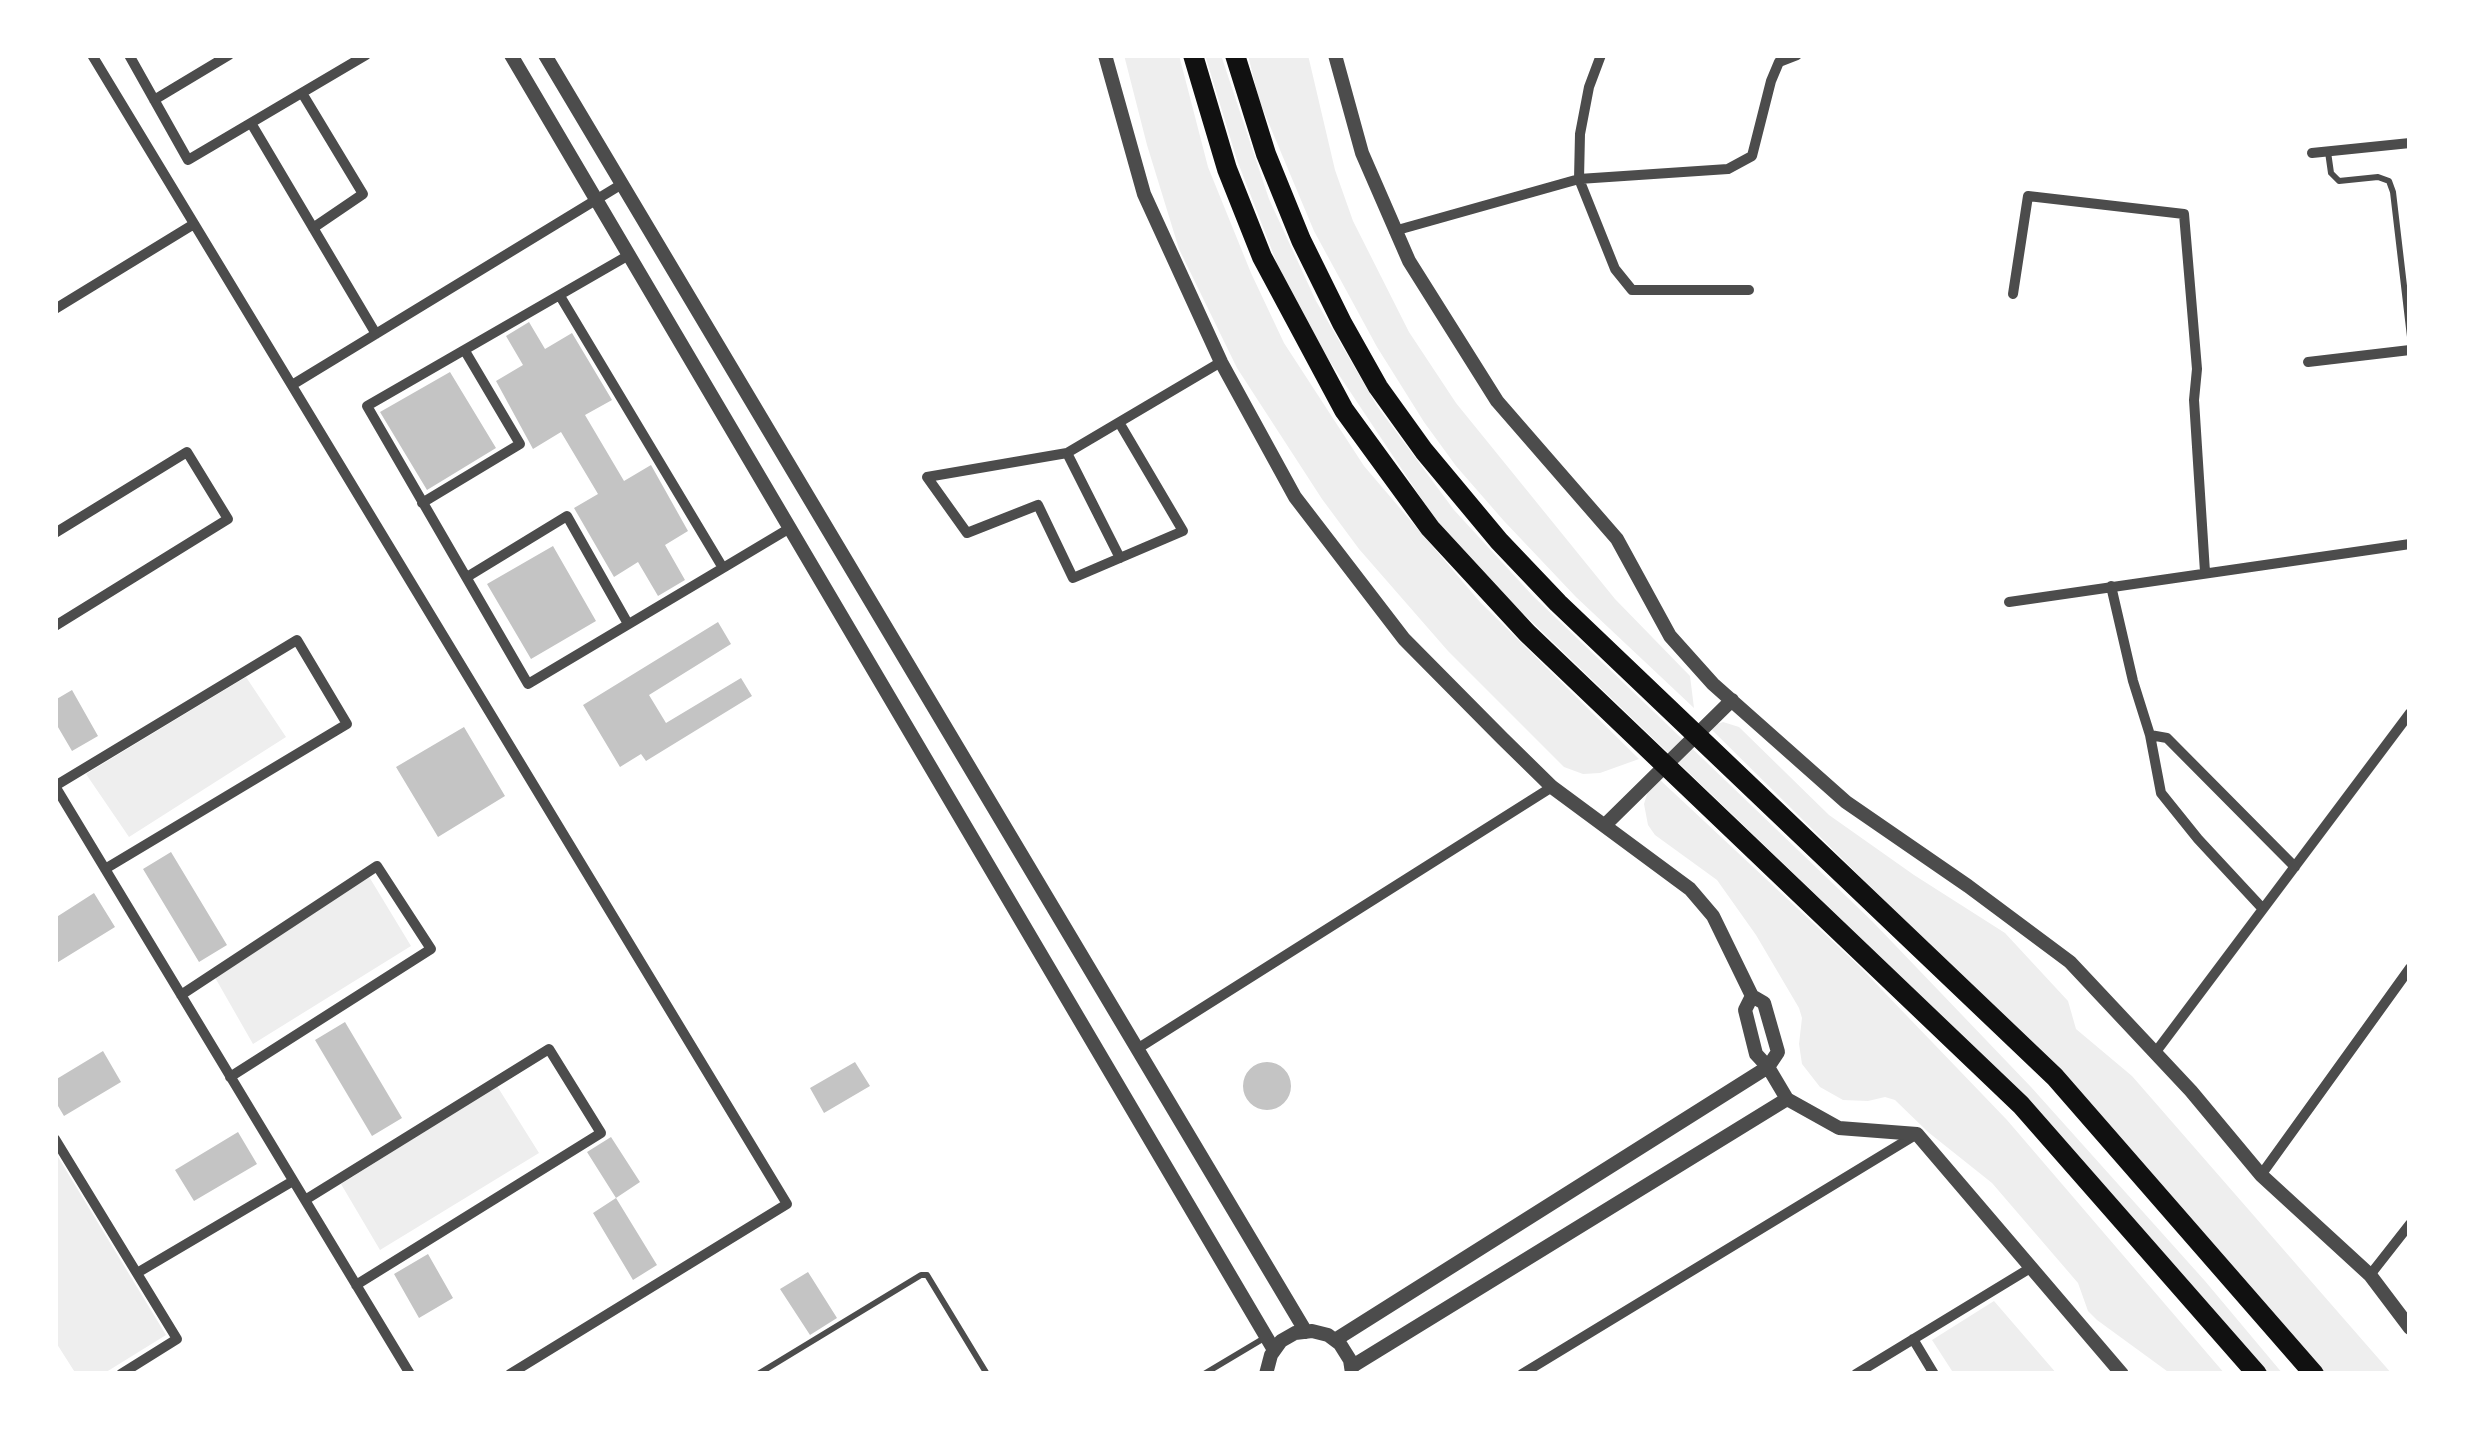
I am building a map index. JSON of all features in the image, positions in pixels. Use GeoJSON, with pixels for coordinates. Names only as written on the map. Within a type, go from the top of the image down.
{"type":"FeatureCollection","features":[{"type":"Feature","properties":{"kind":"highway"},"geometry":{"type":"LineString","coordinates":[[1193,55],[1227,169],[1262,257],[1344,410],[1386,471],[1464,568],[1648,750],[2022,1104],[2258,1374]]}},
{"type":"Feature","properties":{"kind":"highway"},"geometry":{"type":"LineString","coordinates":[[1235,55],[1266,154],[1301,240],[1378,386],[1424,451],[1499,541],[1680,722],[2055,1076],[2314,1374]]}},
{"type":"Feature","properties":{"kind":"street"},"geometry":{"type":"LineString","coordinates":[[92,55],[787,1204],[510,1374]]}},
{"type":"Feature","properties":{"kind":"street"},"geometry":{"type":"LineString","coordinates":[[129,55],[188,160],[366,55]]}},
{"type":"Feature","properties":{"kind":"street"},"geometry":{"type":"LineString","coordinates":[[154,100],[229,55]]}},
{"type":"Feature","properties":{"kind":"street"},"geometry":{"type":"LineString","coordinates":[[512,55],[1270,1344],[1266,1374]]}},
{"type":"Feature","properties":{"kind":"street"},"geometry":{"type":"LineString","coordinates":[[548,55],[1306,1332]]}},
{"type":"Feature","properties":{"kind":"street"},"geometry":{"type":"LineString","coordinates":[[1105,55],[1144,194],[1220,362],[1295,497],[1404,639],[1552,787],[1690,889],[1713,916],[1752,996],[1745,1010],[1756,1054],[1787,1099],[1840,1128],[1917,1134],[2122,1374]]}},
{"type":"Feature","properties":{"kind":"street"},"geometry":{"type":"LineString","coordinates":[[1335,55],[1362,153],[1409,261],[1497,401],[1617,539],[1670,636],[1732,700],[1846,802],[2070,962],[2261,1174],[2370,1275],[2410,1328]]}},
{"type":"Feature","properties":{"kind":"street"},"geometry":{"type":"LineString","coordinates":[[1601,55],[1580,134],[1578,180],[1615,269],[1632,290],[1750,290]]}},
{"type":"Feature","properties":{"kind":"street"},"geometry":{"type":"LineString","coordinates":[[1394,231],[1578,180],[1728,169],[1752,156],[1771,80],[1780,62],[1797,55]]}},
{"type":"Feature","properties":{"kind":"street"},"geometry":{"type":"LineString","coordinates":[[302,93],[363,194],[314,228]]}},
{"type":"Feature","properties":{"kind":"street"},"geometry":{"type":"LineString","coordinates":[[251,123],[376,334]]}},
{"type":"Feature","properties":{"kind":"street"},"geometry":{"type":"LineString","coordinates":[[2312,153],[2410,143]]}},
{"type":"Feature","properties":{"kind":"street"},"geometry":{"type":"LineString","coordinates":[[292,385],[622,184]]}},
{"type":"Feature","properties":{"kind":"street"},"geometry":{"type":"LineString","coordinates":[[2012,294],[2028,196],[2184,214],[2205,572]]}},
{"type":"Feature","properties":{"kind":"street"},"geometry":{"type":"LineString","coordinates":[[55,308],[194,224]]}},
{"type":"Feature","properties":{"kind":"street"},"geometry":{"type":"LineString","coordinates":[[629,255],[367,406],[528,684],[790,528]]}},
{"type":"Feature","properties":{"kind":"street"},"geometry":{"type":"LineString","coordinates":[[560,296],[723,568]]}},
{"type":"Feature","properties":{"kind":"street"},"geometry":{"type":"LineString","coordinates":[[2308,362],[2410,350]]}},
{"type":"Feature","properties":{"kind":"street"},"geometry":{"type":"LineString","coordinates":[[422,503],[520,444],[465,351]]}},
{"type":"Feature","properties":{"kind":"street"},"geometry":{"type":"LineString","coordinates":[[1120,424],[1183,531],[1073,578],[1038,505],[967,533],[926,477],[1067,453],[1220,362]]}},
{"type":"Feature","properties":{"kind":"street"},"geometry":{"type":"LineString","coordinates":[[55,533],[187,452],[228,519],[55,626]]}},
{"type":"Feature","properties":{"kind":"street"},"geometry":{"type":"LineString","coordinates":[[1067,453],[1120,558]]}},
{"type":"Feature","properties":{"kind":"street"},"geometry":{"type":"LineString","coordinates":[[468,577],[567,516],[628,622]]}},
{"type":"Feature","properties":{"kind":"street"},"geometry":{"type":"LineString","coordinates":[[2009,602],[2410,544]]}},
{"type":"Feature","properties":{"kind":"street"},"geometry":{"type":"LineString","coordinates":[[2111,586],[2150,734],[2160,794],[2263,909]]}},
{"type":"Feature","properties":{"kind":"street"},"geometry":{"type":"LineString","coordinates":[[105,870],[347,724],[297,640],[55,786],[60,806],[105,870],[410,1374]]}},
{"type":"Feature","properties":{"kind":"street"},"geometry":{"type":"LineString","coordinates":[[1606,825],[1732,700]]}},
{"type":"Feature","properties":{"kind":"street"},"geometry":{"type":"LineString","coordinates":[[2155,1052],[2410,713]]}},
{"type":"Feature","properties":{"kind":"street"},"geometry":{"type":"LineString","coordinates":[[2150,734],[2167,738],[2294,866]]}},
{"type":"Feature","properties":{"kind":"street"},"geometry":{"type":"LineString","coordinates":[[1138,1049],[1552,787]]}},
{"type":"Feature","properties":{"kind":"street"},"geometry":{"type":"LineString","coordinates":[[181,995],[377,866],[432,949],[230,1077]]}},
{"type":"Feature","properties":{"kind":"street"},"geometry":{"type":"LineString","coordinates":[[2261,1174],[2410,968]]}},
{"type":"Feature","properties":{"kind":"street"},"geometry":{"type":"LineString","coordinates":[[305,1200],[549,1049],[601,1133],[356,1285]]}},
{"type":"Feature","properties":{"kind":"street"},"geometry":{"type":"LineString","coordinates":[[1335,1340],[1768,1067]]}},
{"type":"Feature","properties":{"kind":"street"},"geometry":{"type":"LineString","coordinates":[[1270,1344],[1306,1332],[1328,1335],[1350,1360],[1351,1371],[1787,1099]]}},
{"type":"Feature","properties":{"kind":"street"},"geometry":{"type":"LineString","coordinates":[[1522,1374],[1917,1134]]}},
{"type":"Feature","properties":{"kind":"street"},"geometry":{"type":"LineString","coordinates":[[55,1139],[178,1339],[120,1374]]}},
{"type":"Feature","properties":{"kind":"street"},"geometry":{"type":"LineString","coordinates":[[137,1273],[293,1181]]}},
{"type":"Feature","properties":{"kind":"street"},"geometry":{"type":"LineString","coordinates":[[2370,1275],[2410,1224]]}},
{"type":"Feature","properties":{"kind":"street"},"geometry":{"type":"LineString","coordinates":[[1856,1374],[2032,1266]]}},
{"type":"Feature","properties":{"kind":"street"},"geometry":{"type":"LineString","coordinates":[[1913,1339],[1934,1374]]}},
{"type":"Feature","properties":{"kind":"lane"},"geometry":{"type":"LineString","coordinates":[[2328,151],[2331,172],[2339,180],[2378,177],[2389,181],[2410,337]]}},
{"type":"Feature","properties":{"kind":"lane"},"geometry":{"type":"LineString","coordinates":[[758,1374],[920,1275],[927,1275],[986,1374]]}},
{"type":"Feature","properties":{"kind":"lane"},"geometry":{"type":"LineString","coordinates":[[1204,1374],[1270,1344]]}},
{"type":"Feature","properties":{"kind":"shaded area"},"geometry":{"type":"Polygon","coordinates":[[[1124,55],[1179,55],[1208,167],[1251,273],[1284,343],[1364,466],[1480,602],[1639,759],[1600,773],[1583,774],[1564,767],[1448,651],[1359,549],[1322,499],[1237,368],[1179,249],[1124,55]]]}},
{"type":"Feature","properties":{"kind":"shaded area"},"geometry":{"type":"Polygon","coordinates":[[[1205,55],[1221,55],[1269,199],[1316,301],[1377,406],[1454,510],[1533,596],[1872,921],[2031,1087],[2283,1374],[2261,1374],[1942,1016],[1479,571],[1439,525],[1317,342],[1285,284],[1237,160],[1205,55]]]}},
{"type":"Feature","properties":{"kind":"shaded area"},"geometry":{"type":"Polygon","coordinates":[[[1248,55],[1308,55],[1335,170],[1353,221],[1409,332],[1456,403],[1615,599],[1690,676],[1694,708],[1576,597],[1504,521],[1424,422],[1377,347],[1314,231],[1259,100],[1248,55]]]}},
{"type":"Feature","properties":{"kind":"shaded area"},"geometry":{"type":"Polygon","coordinates":[[[246,677],[286,737],[129,837],[86,774],[246,677]]]}},
{"type":"Feature","properties":{"kind":"shaded area"},"geometry":{"type":"Polygon","coordinates":[[[1723,722],[1739,727],[1829,815],[2005,933],[2068,1001],[2076,1029],[2132,1076],[2392,1374],[2317,1374],[1897,913],[1709,727],[1723,722]]]}},
{"type":"Feature","properties":{"kind":"shaded area"},"geometry":{"type":"Polygon","coordinates":[[[1658,778],[1859,966],[2007,1120],[2225,1374],[2171,1374],[2097,1320],[2088,1311],[2078,1283],[1992,1183],[1895,1100],[1843,1100],[1820,1087],[1802,1064],[1799,1008],[1756,935],[1717,880],[1655,835],[1648,825],[1644,804],[1658,778]]]}},
{"type":"Feature","properties":{"kind":"shaded area"},"geometry":{"type":"Polygon","coordinates":[[[368,875],[411,946],[253,1044],[213,974],[368,875]]]}},
{"type":"Feature","properties":{"kind":"shaded area"},"geometry":{"type":"Polygon","coordinates":[[[497,1086],[539,1153],[380,1250],[341,1184],[497,1086]]]}},
{"type":"Feature","properties":{"kind":"shaded area"},"geometry":{"type":"Polygon","coordinates":[[[55,1152],[166,1335],[103,1374],[76,1374],[55,1341],[55,1152]]]}},
{"type":"Feature","properties":{"kind":"shaded area"},"geometry":{"type":"Polygon","coordinates":[[[1994,1301],[2057,1374],[1954,1374],[1932,1340],[1994,1301]]]}},
{"type":"Feature","properties":{"kind":"building"},"geometry":{"type":"Polygon","coordinates":[[[529,322],[545,349],[572,333],[612,400],[585,415],[624,481],[651,465],[688,531],[665,545],[685,580],[658,596],[638,562],[614,577],[574,508],[598,494],[561,432],[533,449],[496,381],[523,365],[506,336],[529,322]]]}},
{"type":"Feature","properties":{"kind":"building"},"geometry":{"type":"Polygon","coordinates":[[[450,372],[496,448],[427,490],[380,412],[450,372]]]}},
{"type":"Feature","properties":{"kind":"building"},"geometry":{"type":"Polygon","coordinates":[[[553,546],[596,621],[531,659],[487,584],[553,546]]]}},
{"type":"Feature","properties":{"kind":"building"},"geometry":{"type":"Polygon","coordinates":[[[718,622],[731,644],[649,695],[666,723],[741,678],[752,696],[646,761],[641,754],[620,767],[583,705],[718,622]]]}},
{"type":"Feature","properties":{"kind":"building"},"geometry":{"type":"Polygon","coordinates":[[[72,690],[98,736],[72,751],[55,722],[55,700],[72,690]]]}},
{"type":"Feature","properties":{"kind":"building"},"geometry":{"type":"Polygon","coordinates":[[[464,727],[505,796],[438,837],[396,767],[464,727]]]}},
{"type":"Feature","properties":{"kind":"building"},"geometry":{"type":"Polygon","coordinates":[[[171,852],[227,945],[199,962],[143,869],[171,852]]]}},
{"type":"Feature","properties":{"kind":"building"},"geometry":{"type":"Polygon","coordinates":[[[94,893],[115,927],[55,964],[55,918],[94,893]]]}},
{"type":"Feature","properties":{"kind":"building"},"geometry":{"type":"Polygon","coordinates":[[[345,1022],[402,1118],[372,1136],[315,1040],[345,1022]]]}},
{"type":"Feature","properties":{"kind":"building"},"geometry":{"type":"Polygon","coordinates":[[[103,1051],[121,1082],[64,1116],[55,1101],[55,1080],[103,1051]]]}},
{"type":"Feature","properties":{"kind":"building"},"geometry":{"type":"Polygon","coordinates":[[[855,1062],[870,1086],[824,1113],[810,1088],[855,1062]]]}},
{"type":"Feature","properties":{"kind":"building"},"geometry":{"type":"Polygon","coordinates":[[[1267,1062],[1284,1069],[1291,1086],[1284,1103],[1267,1110],[1250,1103],[1243,1086],[1250,1069],[1267,1062]]]}},
{"type":"Feature","properties":{"kind":"building"},"geometry":{"type":"Polygon","coordinates":[[[238,1132],[257,1164],[194,1201],[175,1170],[238,1132]]]}},
{"type":"Feature","properties":{"kind":"building"},"geometry":{"type":"Polygon","coordinates":[[[611,1137],[640,1182],[616,1198],[587,1152],[611,1137]]]}},
{"type":"Feature","properties":{"kind":"building"},"geometry":{"type":"Polygon","coordinates":[[[616,1198],[657,1265],[633,1280],[593,1213],[616,1198]]]}},
{"type":"Feature","properties":{"kind":"building"},"geometry":{"type":"Polygon","coordinates":[[[428,1254],[453,1298],[419,1318],[394,1274],[428,1254]]]}},
{"type":"Feature","properties":{"kind":"building"},"geometry":{"type":"Polygon","coordinates":[[[808,1272],[837,1318],[810,1335],[780,1289],[808,1272]]]}}]}
